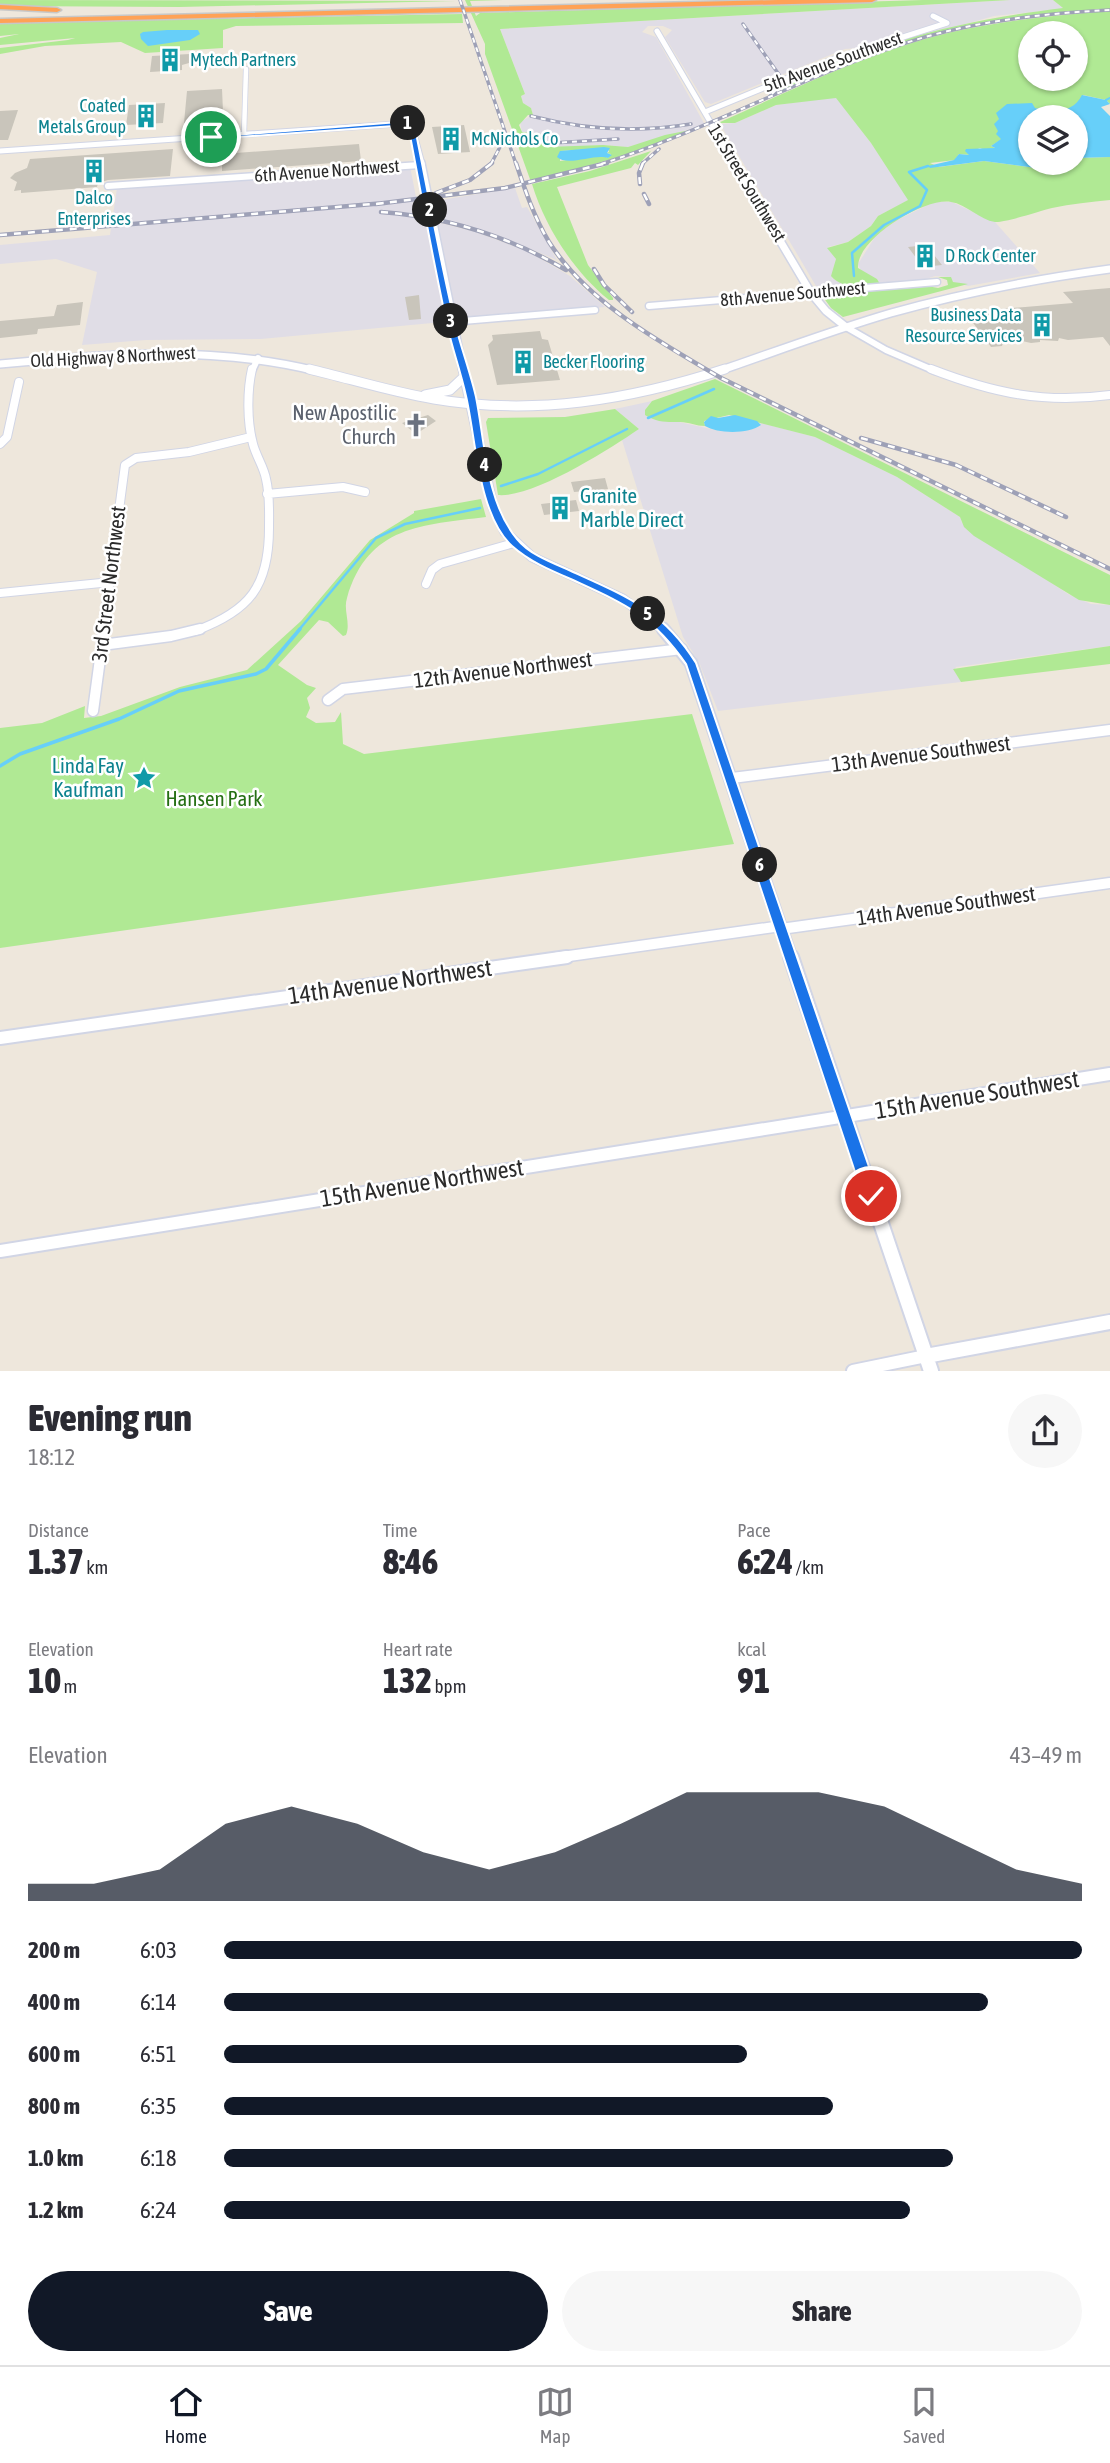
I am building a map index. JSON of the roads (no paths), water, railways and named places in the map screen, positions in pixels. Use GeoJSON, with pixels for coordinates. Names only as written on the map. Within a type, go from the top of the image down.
{"type":"FeatureCollection","features":[{"type":"Feature","properties":{"kind":"highway"},"geometry":{"type":"LineString","coordinates":[[0,9],[80,11],[703,0]]}},
{"type":"Feature","properties":{"kind":"highway"},"geometry":{"type":"LineString","coordinates":[[0,20],[872,0]]}},
{"type":"Feature","properties":{"kind":"street","name":"5th Avenue Southwest"},"geometry":{"type":"LineString","coordinates":[[705,112],[834,59],[947,24],[933,16]]}},
{"type":"Feature","properties":{"kind":"street","name":"1st Street Southwest"},"geometry":{"type":"LineString","coordinates":[[657,31],[811,293],[826,311],[846,327]]}},
{"type":"Feature","properties":{"kind":"street"},"geometry":{"type":"LineString","coordinates":[[244,134],[246,69]]}},
{"type":"Feature","properties":{"kind":"street"},"geometry":{"type":"LineString","coordinates":[[0,151],[411,123],[451,322],[473,405],[493,505],[514,543],[556,570],[638,607],[670,633],[698,679],[928,1364]]}},
{"type":"Feature","properties":{"kind":"street","name":"6th Avenue Northwest"},"geometry":{"type":"LineString","coordinates":[[108,186],[420,164]]}},
{"type":"Feature","properties":{"kind":"street"},"geometry":{"type":"LineString","coordinates":[[846,327],[984,290],[1110,270]]}},
{"type":"Feature","properties":{"kind":"street","name":"8th Avenue Southwest"},"geometry":{"type":"LineString","coordinates":[[649,306],[937,282]]}},
{"type":"Feature","properties":{"kind":"street"},"geometry":{"type":"LineString","coordinates":[[451,322],[595,310]]}},
{"type":"Feature","properties":{"kind":"street"},"geometry":{"type":"LineString","coordinates":[[846,327],[890,352],[1004,393],[1057,400],[1110,395]]}},
{"type":"Feature","properties":{"kind":"street","name":"Old Highway 8 Northwest"},"geometry":{"type":"LineString","coordinates":[[0,364],[165,352],[258,358],[415,396],[473,405],[539,406],[589,403],[646,392],[846,327]]}},
{"type":"Feature","properties":{"kind":"street"},"geometry":{"type":"LineString","coordinates":[[102,645],[185,634],[219,621],[242,605],[258,586],[266,571],[267,494],[265,473],[251,437],[251,370],[258,358]]}},
{"type":"Feature","properties":{"kind":"street"},"geometry":{"type":"LineString","coordinates":[[415,396],[450,390],[465,376]]}},
{"type":"Feature","properties":{"kind":"street"},"geometry":{"type":"LineString","coordinates":[[0,444],[7,437],[19,383]]}},
{"type":"Feature","properties":{"kind":"street","name":"3rd Street Northwest"},"geometry":{"type":"LineString","coordinates":[[93,711],[124,468],[130,460],[189,452],[251,437]]}},
{"type":"Feature","properties":{"kind":"street"},"geometry":{"type":"LineString","coordinates":[[267,494],[343,487],[365,492]]}},
{"type":"Feature","properties":{"kind":"street"},"geometry":{"type":"LineString","coordinates":[[426,584],[432,570],[440,564],[514,543]]}},
{"type":"Feature","properties":{"kind":"street"},"geometry":{"type":"LineString","coordinates":[[0,593],[111,582]]}},
{"type":"Feature","properties":{"kind":"street","name":"12th Avenue Northwest"},"geometry":{"type":"LineString","coordinates":[[328,700],[343,690],[353,688],[682,649]]}},
{"type":"Feature","properties":{"kind":"street","name":"13th Avenue Southwest"},"geometry":{"type":"LineString","coordinates":[[732,778],[1110,730]]}},
{"type":"Feature","properties":{"kind":"street","name":"14th Avenue Southwest"},"geometry":{"type":"LineString","coordinates":[[781,927],[1110,883]]}},
{"type":"Feature","properties":{"kind":"street","name":"14th Avenue Northwest"},"geometry":{"type":"LineString","coordinates":[[0,1038],[781,927]]}},
{"type":"Feature","properties":{"kind":"street","name":"15th Avenue Southwest"},"geometry":{"type":"LineString","coordinates":[[844,1115],[1110,1074]]}},
{"type":"Feature","properties":{"kind":"street","name":"15th Avenue Northwest"},"geometry":{"type":"LineString","coordinates":[[0,1251],[844,1115]]}},
{"type":"Feature","properties":{"kind":"street"},"geometry":{"type":"LineString","coordinates":[[853,1371],[928,1364],[1110,1322]]}},
{"type":"Feature","properties":{"kind":"water"},"geometry":{"type":"Polygon","coordinates":[[[198,30],[200,34],[190,40],[148,46],[141,39],[140,34],[143,32],[198,30]]]}},
{"type":"Feature","properties":{"kind":"water"},"geometry":{"type":"Polygon","coordinates":[[[1082,95],[1106,100],[1110,104],[1101,107],[1110,116],[1110,157],[1088,158],[1088,105],[1074,105],[1082,95]]]}},
{"type":"Feature","properties":{"kind":"water"},"geometry":{"type":"Polygon","coordinates":[[[1007,104],[1033,105],[1018,105],[1018,166],[984,161],[930,168],[928,166],[954,160],[959,154],[969,155],[966,149],[995,148],[991,146],[1001,139],[996,134],[998,131],[994,124],[999,119],[996,113],[1007,104]]]}},
{"type":"Feature","properties":{"kind":"water"},"geometry":{"type":"Polygon","coordinates":[[[610,148],[607,153],[612,155],[608,158],[568,161],[557,157],[560,151],[610,148]]]}},
{"type":"Feature","properties":{"kind":"water"},"geometry":{"type":"Polygon","coordinates":[[[735,415],[757,421],[761,425],[733,432],[705,426],[704,422],[711,416],[718,418],[735,415]]]}},
{"type":"Feature","properties":{"kind":"waterway"},"geometry":{"type":"LineString","coordinates":[[1106,100],[1110,98]]}},
{"type":"Feature","properties":{"kind":"waterway"},"geometry":{"type":"LineString","coordinates":[[854,276],[852,253],[884,225],[920,206],[927,190],[909,172],[928,166]]}},
{"type":"Feature","properties":{"kind":"waterway"},"geometry":{"type":"LineString","coordinates":[[648,418],[714,389]]}},
{"type":"Feature","properties":{"kind":"waterway"},"geometry":{"type":"LineString","coordinates":[[501,486],[538,474],[627,429]]}},
{"type":"Feature","properties":{"kind":"waterway"},"geometry":{"type":"LineString","coordinates":[[298,631],[376,538],[405,524],[480,508]]}},
{"type":"Feature","properties":{"kind":"waterway"},"geometry":{"type":"LineString","coordinates":[[0,766],[20,754],[119,719],[179,691],[256,674],[266,669],[300,629]]}},
{"type":"Feature","properties":{"kind":"railway"},"geometry":{"type":"LineString","coordinates":[[460,0],[516,164]]}},
{"type":"Feature","properties":{"kind":"railway"},"geometry":{"type":"LineString","coordinates":[[601,164],[683,134],[843,66],[925,37],[1017,18],[1110,10]]}},
{"type":"Feature","properties":{"kind":"railway"},"geometry":{"type":"LineString","coordinates":[[743,24],[780,76],[780,86],[769,97]]}},
{"type":"Feature","properties":{"kind":"railway"},"geometry":{"type":"LineString","coordinates":[[531,116],[611,129],[650,129],[691,124]]}},
{"type":"Feature","properties":{"kind":"railway"},"geometry":{"type":"LineString","coordinates":[[491,164],[501,145],[501,132]]}},
{"type":"Feature","properties":{"kind":"railway"},"geometry":{"type":"LineString","coordinates":[[552,143],[618,139]]}},
{"type":"Feature","properties":{"kind":"railway"},"geometry":{"type":"LineString","coordinates":[[643,163],[659,149]]}},
{"type":"Feature","properties":{"kind":"railway"},"geometry":{"type":"LineString","coordinates":[[516,163],[523,184]]}},
{"type":"Feature","properties":{"kind":"railway"},"geometry":{"type":"LineString","coordinates":[[523,184],[607,163]]}},
{"type":"Feature","properties":{"kind":"railway"},"geometry":{"type":"LineString","coordinates":[[640,184],[639,173],[643,163]]}},
{"type":"Feature","properties":{"kind":"railway"},"geometry":{"type":"LineString","coordinates":[[436,193],[470,180],[491,164]]}},
{"type":"Feature","properties":{"kind":"railway"},"geometry":{"type":"LineString","coordinates":[[382,203],[523,184]]}},
{"type":"Feature","properties":{"kind":"railway"},"geometry":{"type":"LineString","coordinates":[[523,184],[549,242],[565,264],[604,302],[650,335],[721,378],[1110,569]]}},
{"type":"Feature","properties":{"kind":"railway"},"geometry":{"type":"LineString","coordinates":[[644,194],[649,204]]}},
{"type":"Feature","properties":{"kind":"railway"},"geometry":{"type":"LineString","coordinates":[[0,235],[382,203]]}},
{"type":"Feature","properties":{"kind":"railway"},"geometry":{"type":"LineString","coordinates":[[376,204],[382,203]]}},
{"type":"Feature","properties":{"kind":"railway"},"geometry":{"type":"LineString","coordinates":[[381,212],[430,218],[477,230],[522,247],[566,270]]}},
{"type":"Feature","properties":{"kind":"railway"},"geometry":{"type":"LineString","coordinates":[[594,269],[604,285],[632,312]]}},
{"type":"Feature","properties":{"kind":"railway"},"geometry":{"type":"LineString","coordinates":[[861,438],[956,465],[1066,517]]}},
{"type":"Feature","properties":{"kind":"place","name":"Mytech Partners"},"geometry":{"type":"Point","coordinates":[170,60]}},
{"type":"Feature","properties":{"kind":"place","name":"Coated Metals Group"},"geometry":{"type":"Point","coordinates":[146,116]}},
{"type":"Feature","properties":{"kind":"place","name":"McNichols Co"},"geometry":{"type":"Point","coordinates":[451,139]}},
{"type":"Feature","properties":{"kind":"place","name":"Dalco Enterprises"},"geometry":{"type":"Point","coordinates":[94,171]}},
{"type":"Feature","properties":{"kind":"place","name":"D Rock Center"},"geometry":{"type":"Point","coordinates":[925,256]}},
{"type":"Feature","properties":{"kind":"place","name":"Business Data Resource Services"},"geometry":{"type":"Point","coordinates":[1042,325]}},
{"type":"Feature","properties":{"kind":"place","name":"Becker Flooring"},"geometry":{"type":"Point","coordinates":[523,362]}},
{"type":"Feature","properties":{"kind":"place","name":"New Apostilic Church"},"geometry":{"type":"Point","coordinates":[416,425]}},
{"type":"Feature","properties":{"kind":"place","name":"Granite Marble Direct"},"geometry":{"type":"Point","coordinates":[560,508]}},
{"type":"Feature","properties":{"kind":"place","name":"Linda Fay Kaufman"},"geometry":{"type":"Point","coordinates":[144,778]}},
{"type":"Feature","properties":{"kind":"park label","name":"Hansen Park"},"geometry":{"type":"Point","coordinates":[214,799]}}]}
